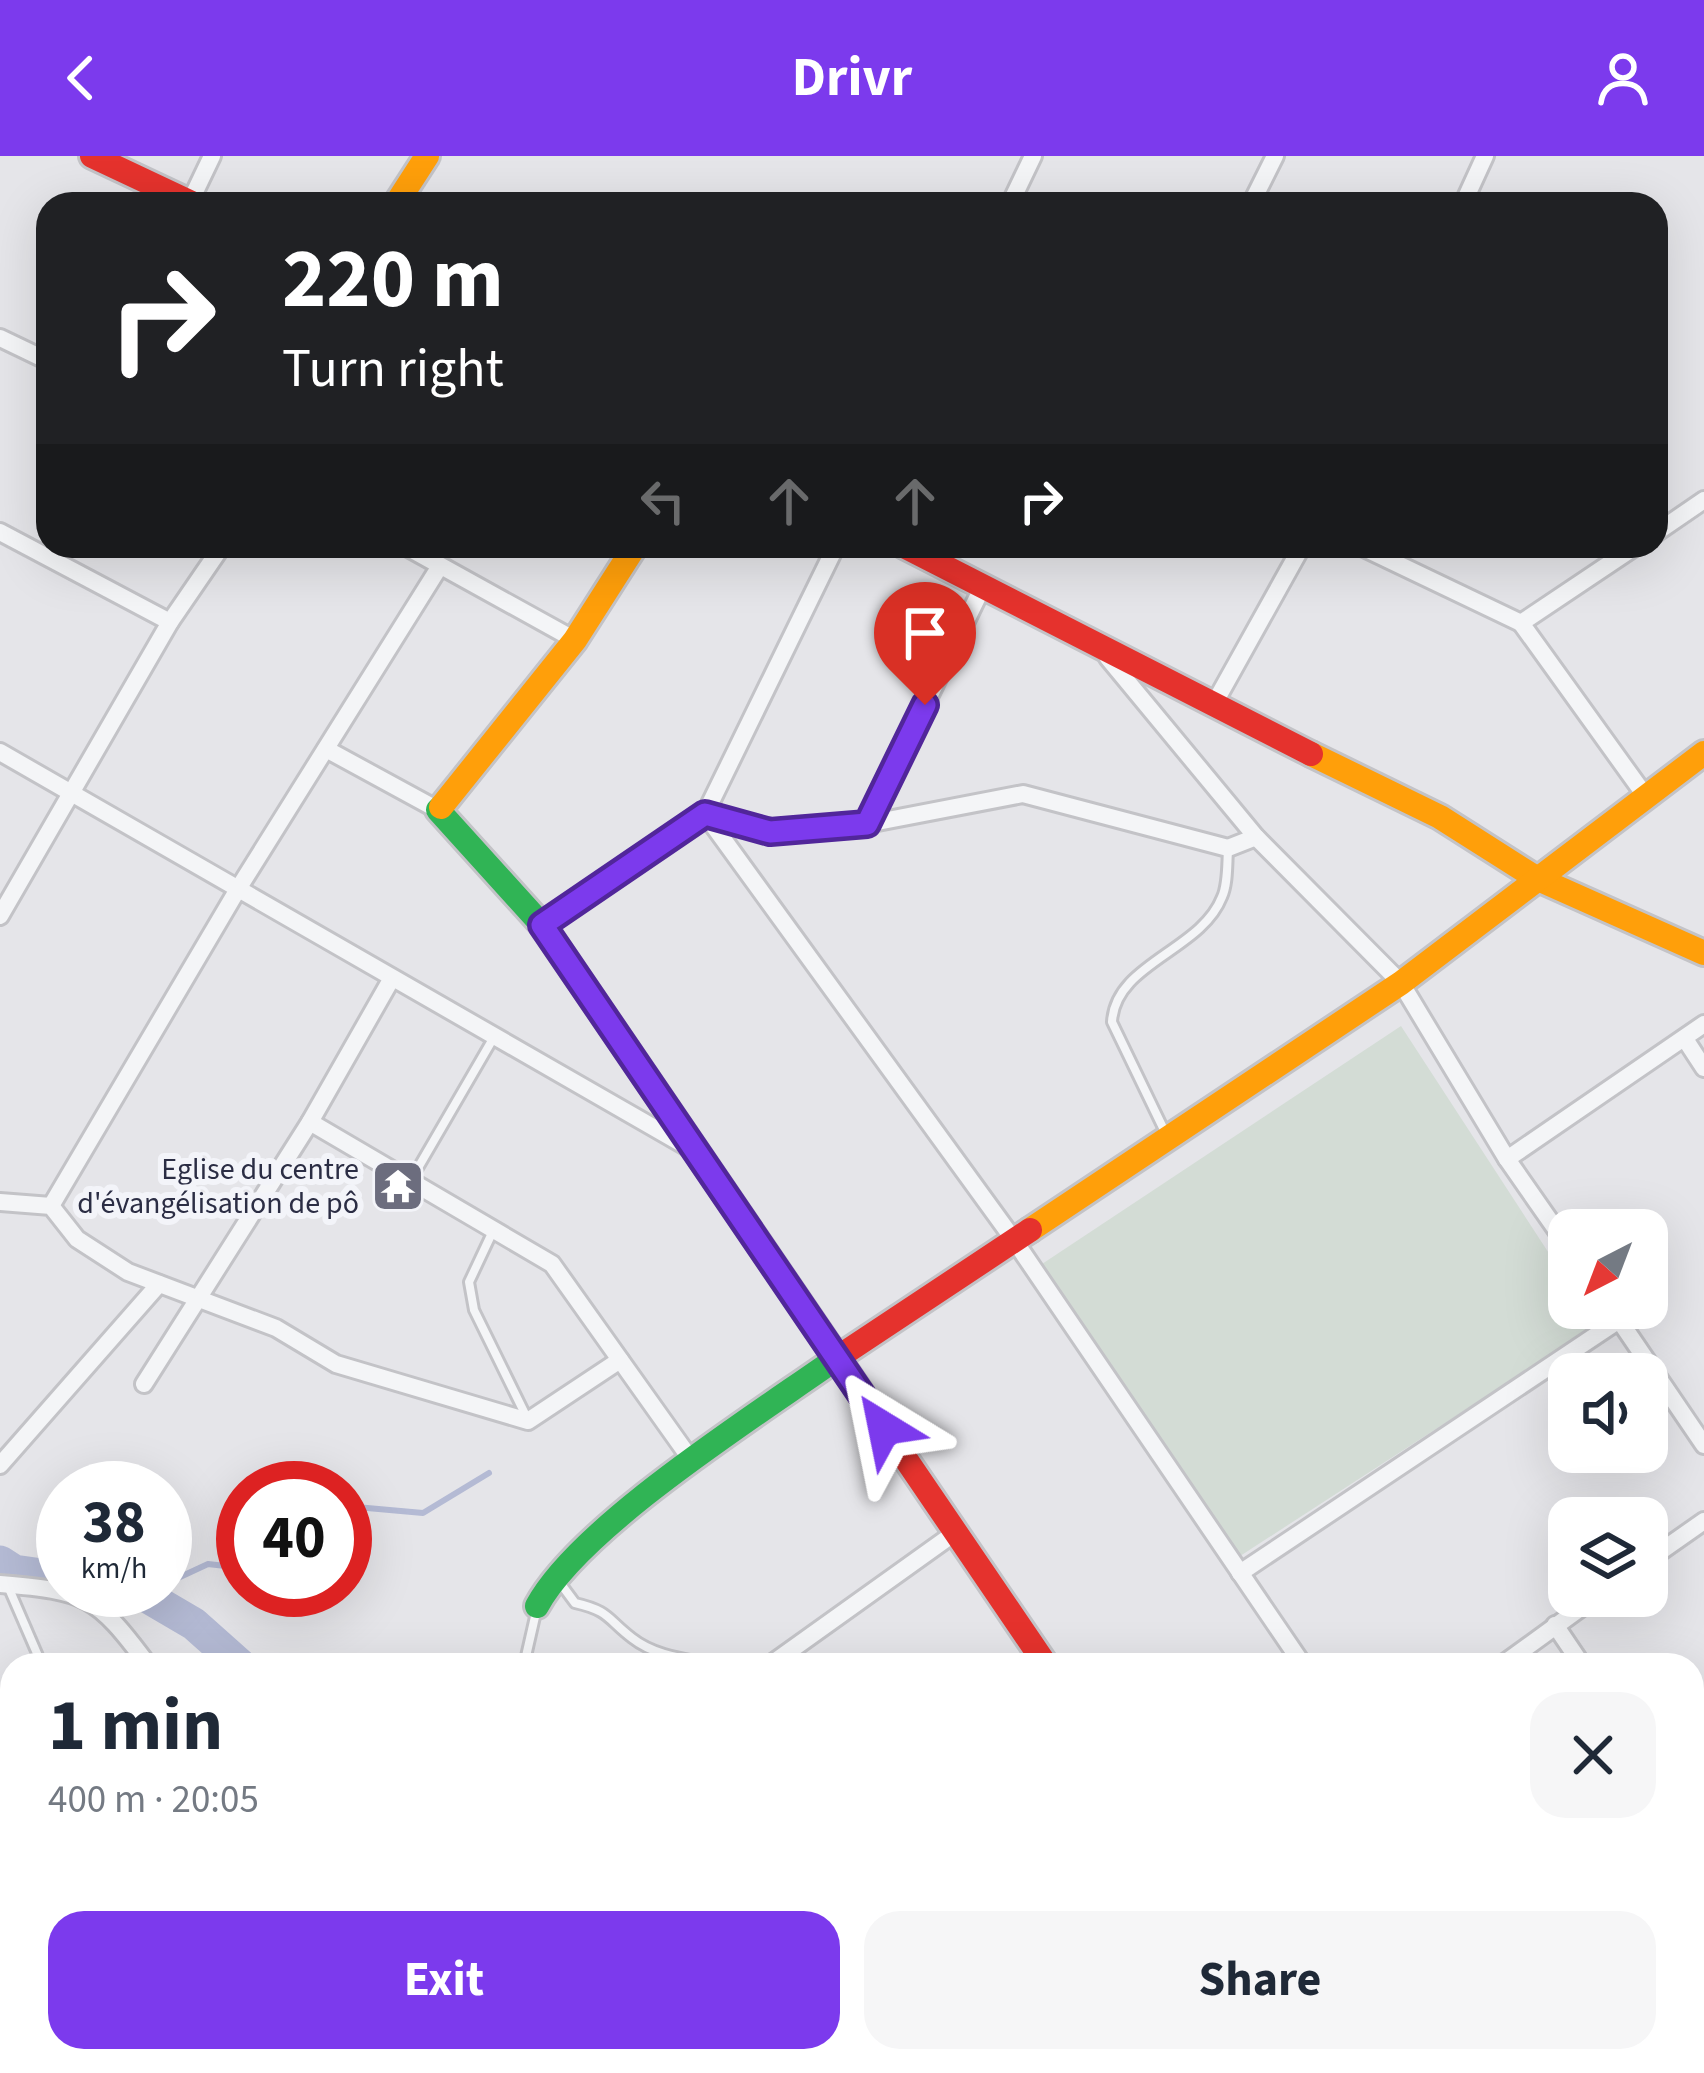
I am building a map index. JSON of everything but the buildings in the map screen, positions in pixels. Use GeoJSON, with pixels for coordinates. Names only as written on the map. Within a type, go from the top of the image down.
{"type":"FeatureCollection","features":[{"type":"Feature","properties":{"kind":"street"},"geometry":{"type":"LineString","coordinates":[[92,156],[169,192]]}},
{"type":"Feature","properties":{"kind":"street"},"geometry":{"type":"LineString","coordinates":[[197,192],[212,156]]}},
{"type":"Feature","properties":{"kind":"street"},"geometry":{"type":"LineString","coordinates":[[404,192],[427,156]]}},
{"type":"Feature","properties":{"kind":"street"},"geometry":{"type":"LineString","coordinates":[[1016,192],[1033,156]]}},
{"type":"Feature","properties":{"kind":"street"},"geometry":{"type":"LineString","coordinates":[[1257,192],[1275,156]]}},
{"type":"Feature","properties":{"kind":"street"},"geometry":{"type":"LineString","coordinates":[[1468,192],[1485,156]]}},
{"type":"Feature","properties":{"kind":"street"},"geometry":{"type":"LineString","coordinates":[[0,338],[36,356]]}},
{"type":"Feature","properties":{"kind":"street"},"geometry":{"type":"LineString","coordinates":[[1668,524],[1704,500]]}},
{"type":"Feature","properties":{"kind":"street"},"geometry":{"type":"LineString","coordinates":[[0,532],[36,551]]}},
{"type":"Feature","properties":{"kind":"street"},"geometry":{"type":"LineString","coordinates":[[49,558],[170,622]]}},
{"type":"Feature","properties":{"kind":"street"},"geometry":{"type":"LineString","coordinates":[[0,916],[170,622],[214,558]]}},
{"type":"Feature","properties":{"kind":"street"},"geometry":{"type":"LineString","coordinates":[[426,558],[575,640]]}},
{"type":"Feature","properties":{"kind":"street"},"geometry":{"type":"LineString","coordinates":[[438,810],[575,640],[627,558]]}},
{"type":"Feature","properties":{"kind":"street"},"geometry":{"type":"LineString","coordinates":[[542,925],[705,814],[830,558]]}},
{"type":"Feature","properties":{"kind":"street"},"geometry":{"type":"LineString","coordinates":[[928,558],[1104,652],[1440,817],[1536,878],[1704,953]]}},
{"type":"Feature","properties":{"kind":"street"},"geometry":{"type":"LineString","coordinates":[[1214,704],[1295,558]]}},
{"type":"Feature","properties":{"kind":"street"},"geometry":{"type":"LineString","coordinates":[[1386,558],[1522,622],[1644,794]]}},
{"type":"Feature","properties":{"kind":"street"},"geometry":{"type":"LineString","coordinates":[[1522,622],[1618,558]]}},
{"type":"Feature","properties":{"kind":"street"},"geometry":{"type":"LineString","coordinates":[[51,1206],[238,889],[440,566]]}},
{"type":"Feature","properties":{"kind":"street"},"geometry":{"type":"LineString","coordinates":[[867,824],[983,586]]}},
{"type":"Feature","properties":{"kind":"street"},"geometry":{"type":"LineString","coordinates":[[1104,652],[1256,838],[1401,983],[1507,1160],[1548,1218]]}},
{"type":"Feature","properties":{"kind":"street"},"geometry":{"type":"LineString","coordinates":[[326,748],[438,810],[542,925],[1038,1653]]}},
{"type":"Feature","properties":{"kind":"street"},"geometry":{"type":"LineString","coordinates":[[0,752],[697,1152]]}},
{"type":"Feature","properties":{"kind":"street"},"geometry":{"type":"LineString","coordinates":[[537,1606],[554,1574],[692,1461],[837,1358],[1401,983],[1644,794],[1704,753]]}},
{"type":"Feature","properties":{"kind":"street"},"geometry":{"type":"LineString","coordinates":[[705,814],[770,832],[867,824],[1023,794],[1228,848],[1256,838]]}},
{"type":"Feature","properties":{"kind":"street"},"geometry":{"type":"LineString","coordinates":[[705,814],[1014,1240],[1295,1653]]}},
{"type":"Feature","properties":{"kind":"street"},"geometry":{"type":"LineString","coordinates":[[144,1384],[310,1122],[392,979]]}},
{"type":"Feature","properties":{"kind":"street"},"geometry":{"type":"LineString","coordinates":[[1507,1160],[1704,1024]]}},
{"type":"Feature","properties":{"kind":"street"},"geometry":{"type":"LineString","coordinates":[[1685,1039],[1704,1068]]}},
{"type":"Feature","properties":{"kind":"street"},"geometry":{"type":"LineString","coordinates":[[310,1122],[552,1264],[692,1461]]}},
{"type":"Feature","properties":{"kind":"street"},"geometry":{"type":"LineString","coordinates":[[0,1202],[51,1206],[77,1239],[159,1284],[276,1328],[336,1364],[528,1421],[620,1360]]}},
{"type":"Feature","properties":{"kind":"street"},"geometry":{"type":"LineString","coordinates":[[0,1465],[159,1284]]}},
{"type":"Feature","properties":{"kind":"street"},"geometry":{"type":"LineString","coordinates":[[1240,1573],[1593,1329]]}},
{"type":"Feature","properties":{"kind":"street"},"geometry":{"type":"LineString","coordinates":[[1625,1329],[1704,1444]]}},
{"type":"Feature","properties":{"kind":"street"},"geometry":{"type":"LineString","coordinates":[[1668,1546],[1704,1521]]}},
{"type":"Feature","properties":{"kind":"street"},"geometry":{"type":"LineString","coordinates":[[787,1653],[956,1532]]}},
{"type":"Feature","properties":{"kind":"street"},"geometry":{"type":"LineString","coordinates":[[3,1584],[79,1593],[115,1622],[139,1653]]}},
{"type":"Feature","properties":{"kind":"street"},"geometry":{"type":"LineString","coordinates":[[1518,1653],[1567,1617]]}},
{"type":"Feature","properties":{"kind":"street"},"geometry":{"type":"LineString","coordinates":[[1556,1625],[1574,1653]]}},
{"type":"Feature","properties":{"kind":"lane"},"geometry":{"type":"LineString","coordinates":[[1168,1138],[1112,1022],[1113,1003],[1124,986],[1179,948],[1222,899],[1228,848]]}},
{"type":"Feature","properties":{"kind":"lane"},"geometry":{"type":"LineString","coordinates":[[410,1181],[494,1037]]}},
{"type":"Feature","properties":{"kind":"lane"},"geometry":{"type":"LineString","coordinates":[[493,1230],[469,1282],[474,1310],[528,1421]]}},
{"type":"Feature","properties":{"kind":"lane"},"geometry":{"type":"LineString","coordinates":[[554,1574],[575,1603],[605,1610],[633,1639],[659,1653]]}},
{"type":"Feature","properties":{"kind":"lane"},"geometry":{"type":"LineString","coordinates":[[3,1584],[36,1653]]}},
{"type":"Feature","properties":{"kind":"lane"},"geometry":{"type":"LineString","coordinates":[[527,1653],[537,1606]]}},
{"type":"Feature","properties":{"kind":"lane"},"geometry":{"type":"LineString","coordinates":[[0,2042],[0,2053]]}},
{"type":"Feature","properties":{"kind":"shaded area"},"geometry":{"type":"Polygon","coordinates":[[[1401,1026],[1548,1252],[1548,1329],[1590,1329],[1234,1560],[1039,1266],[1401,1026]]]}},
{"type":"Feature","properties":{"kind":"waterway"},"geometry":{"type":"LineString","coordinates":[[372,1508],[423,1513],[489,1473]]}},
{"type":"Feature","properties":{"kind":"waterway"},"geometry":{"type":"LineString","coordinates":[[0,1562],[14,1571],[36,1574]]}},
{"type":"Feature","properties":{"kind":"waterway"},"geometry":{"type":"LineString","coordinates":[[192,1571],[216,1565]]}},
{"type":"Feature","properties":{"kind":"waterway"},"geometry":{"type":"LineString","coordinates":[[182,1617],[227,1653]]}},
{"type":"Feature","properties":{"kind":"traffic: fast"},"geometry":{"type":"LineString","coordinates":[[441,807],[438,810],[542,925],[837,1358],[630,1507],[559,1575],[537,1606]]}},
{"type":"Feature","properties":{"kind":"traffic: slow"},"geometry":{"type":"LineString","coordinates":[[404,192],[427,156]]}},
{"type":"Feature","properties":{"kind":"traffic: slow"},"geometry":{"type":"LineString","coordinates":[[441,807],[575,640],[627,558]]}},
{"type":"Feature","properties":{"kind":"traffic: slow"},"geometry":{"type":"LineString","coordinates":[[1030,1230],[1401,983],[1704,753]]}},
{"type":"Feature","properties":{"kind":"traffic: slow"},"geometry":{"type":"LineString","coordinates":[[1311,754],[1440,817],[1536,878],[1704,953]]}},
{"type":"Feature","properties":{"kind":"traffic: jam"},"geometry":{"type":"LineString","coordinates":[[92,156],[168,192]]}},
{"type":"Feature","properties":{"kind":"traffic: jam"},"geometry":{"type":"LineString","coordinates":[[927,558],[1311,754]]}},
{"type":"Feature","properties":{"kind":"traffic: jam"},"geometry":{"type":"LineString","coordinates":[[1030,1230],[837,1358],[1038,1653]]}},
{"type":"Feature","properties":{"kind":"place","name":"Eglise du centre d'évangélisation de pô"},"geometry":{"type":"Point","coordinates":[398,1186]}},
{"type":"Feature","properties":{"kind":"route"},"geometry":{"type":"LineString","coordinates":[[884,1428],[542,925],[705,814],[770,832],[867,824],[925,705]]}}]}
